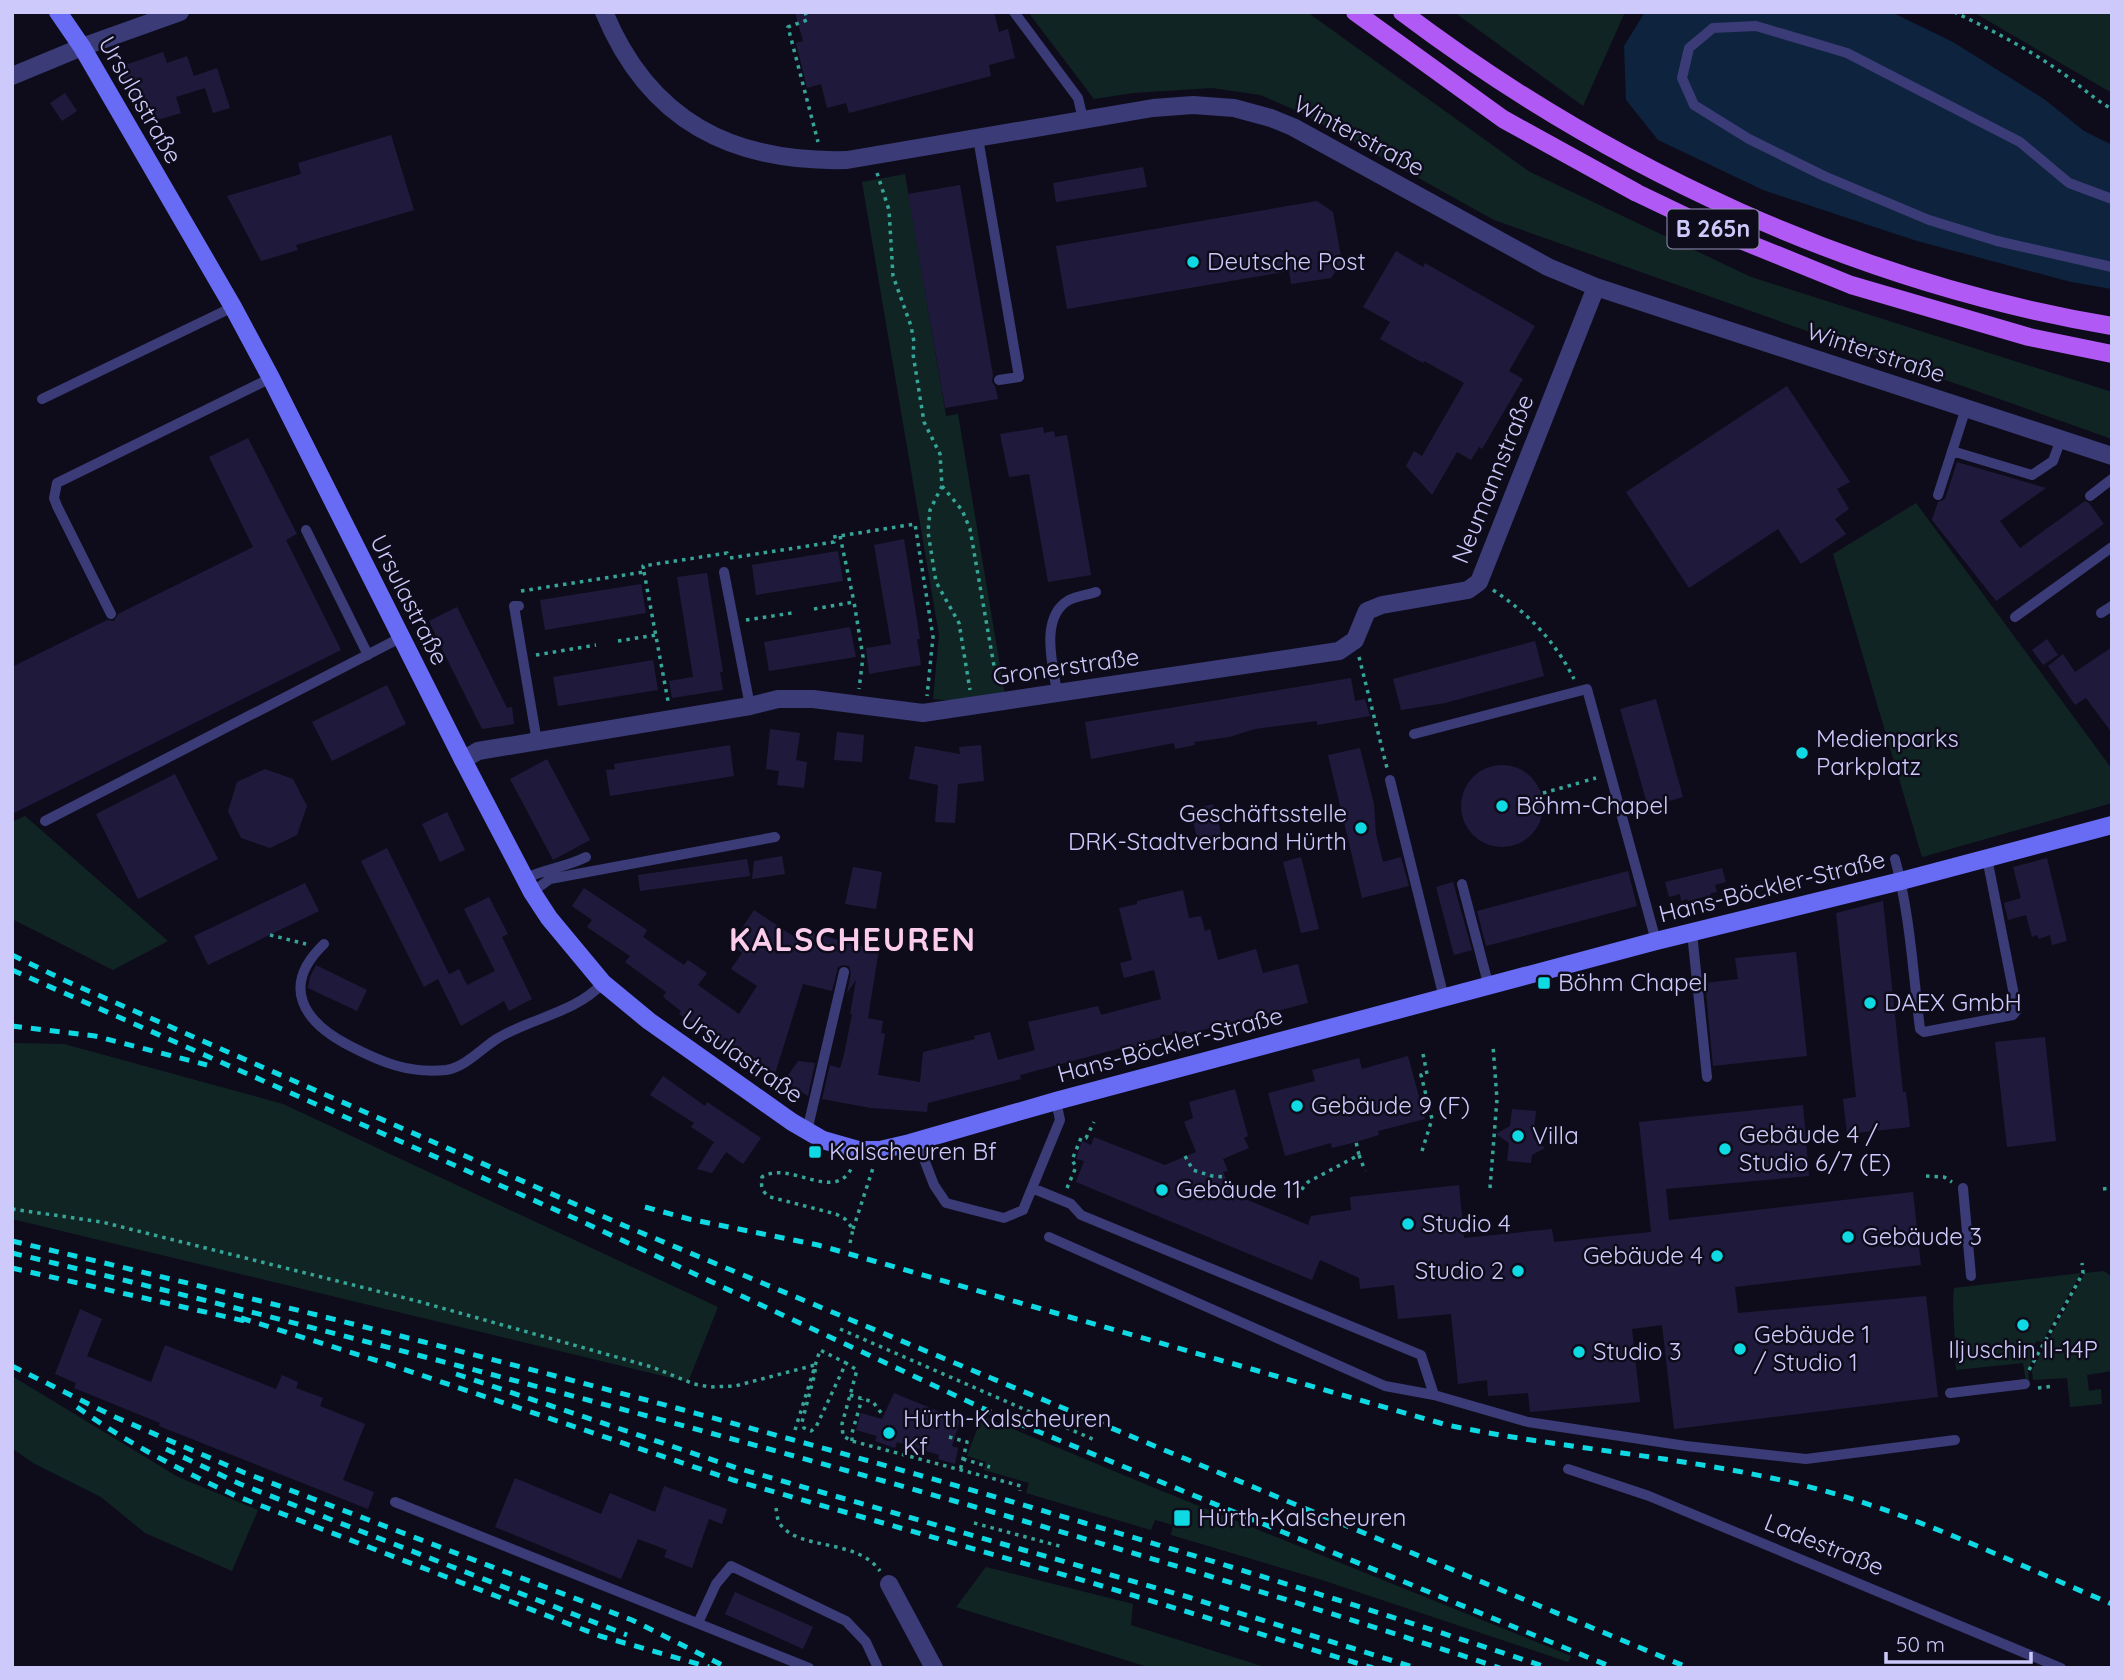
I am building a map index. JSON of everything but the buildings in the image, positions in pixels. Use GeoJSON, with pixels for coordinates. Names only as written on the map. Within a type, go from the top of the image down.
{"type":"FeatureCollection","features":[{"type":"Feature","properties":{"kind":"main road","name":"B 265n"},"geometry":{"type":"LineString","coordinates":[[1355,12],[1503,119],[1637,193],[1706,226],[1863,289],[2029,337],[2112,354]]}},
{"type":"Feature","properties":{"kind":"main road","name":"B 265n"},"geometry":{"type":"LineString","coordinates":[[1402,12],[1448,47],[1557,116],[1657,172],[1758,219],[1868,263],[1972,296],[2112,326]]}},
{"type":"Feature","properties":{"kind":"street","name":"Ursulastraße"},"geometry":{"type":"LineString","coordinates":[[58,12],[82,47],[233,307],[528,886],[571,947],[603,983],[649,1021],[807,1131],[824,1140],[858,1150],[880,1150],[914,1142]]}},
{"type":"Feature","properties":{"kind":"street"},"geometry":{"type":"LineString","coordinates":[[12,76],[82,47],[180,12]]}},
{"type":"Feature","properties":{"kind":"street","name":"Winterstraße"},"geometry":{"type":"LineString","coordinates":[[604,12],[617,44],[634,69],[679,116],[730,144],[756,153],[823,161],[847,160],[1153,108],[1234,108],[1293,127],[1548,267],[1596,288],[2112,456]]}},
{"type":"Feature","properties":{"kind":"street","name":"Neumannstraße"},"geometry":{"type":"LineString","coordinates":[[1355,640],[1367,611],[1382,605],[1468,590],[1479,582],[1596,288]]}},
{"type":"Feature","properties":{"kind":"street","name":"Gronerstraße"},"geometry":{"type":"LineString","coordinates":[[463,760],[478,751],[750,706],[778,699],[813,699],[923,713],[1339,651],[1355,640]]}},
{"type":"Feature","properties":{"kind":"street","name":"Hans-Böckler-Straße"},"geometry":{"type":"LineString","coordinates":[[914,1142],[1056,1101],[1656,941],[1901,881],[2112,825]]}},
{"type":"Feature","properties":{"kind":"street"},"geometry":{"type":"LineString","coordinates":[[889,1584],[934,1668]]}},
{"type":"Feature","properties":{"kind":"lane"},"geometry":{"type":"LineString","coordinates":[[1014,12],[1078,98],[1083,119]]}},
{"type":"Feature","properties":{"kind":"lane"},"geometry":{"type":"LineString","coordinates":[[2112,199],[2069,183],[2020,142],[1847,54],[1756,26],[1713,28],[1689,48],[1682,78],[1694,105],[1749,139],[1824,176],[1929,220],[1997,241],[2112,267]]}},
{"type":"Feature","properties":{"kind":"lane"},"geometry":{"type":"LineString","coordinates":[[978,138],[1019,377],[999,380]]}},
{"type":"Feature","properties":{"kind":"lane"},"geometry":{"type":"LineString","coordinates":[[42,399],[233,307]]}},
{"type":"Feature","properties":{"kind":"lane"},"geometry":{"type":"LineString","coordinates":[[111,614],[57,506],[54,498],[57,483],[271,378]]}},
{"type":"Feature","properties":{"kind":"lane"},"geometry":{"type":"LineString","coordinates":[[1938,495],[1966,408]]}},
{"type":"Feature","properties":{"kind":"lane"},"geometry":{"type":"LineString","coordinates":[[1952,451],[2032,475],[2053,461],[2061,439]]}},
{"type":"Feature","properties":{"kind":"lane"},"geometry":{"type":"LineString","coordinates":[[2090,496],[2112,479]]}},
{"type":"Feature","properties":{"kind":"lane"},"geometry":{"type":"LineString","coordinates":[[306,530],[368,654]]}},
{"type":"Feature","properties":{"kind":"lane"},"geometry":{"type":"LineString","coordinates":[[2015,617],[2112,547]]}},
{"type":"Feature","properties":{"kind":"lane"},"geometry":{"type":"LineString","coordinates":[[724,572],[750,706]]}},
{"type":"Feature","properties":{"kind":"lane"},"geometry":{"type":"LineString","coordinates":[[1057,692],[1051,648],[1052,625],[1059,610],[1069,600],[1096,592]]}},
{"type":"Feature","properties":{"kind":"lane"},"geometry":{"type":"LineString","coordinates":[[519,606],[514,606],[537,742]]}},
{"type":"Feature","properties":{"kind":"lane"},"geometry":{"type":"LineString","coordinates":[[2101,613],[2112,606]]}},
{"type":"Feature","properties":{"kind":"lane"},"geometry":{"type":"LineString","coordinates":[[46,821],[400,638]]}},
{"type":"Feature","properties":{"kind":"lane"},"geometry":{"type":"LineString","coordinates":[[1414,734],[1587,689],[1656,941]]}},
{"type":"Feature","properties":{"kind":"lane"},"geometry":{"type":"LineString","coordinates":[[1390,780],[1444,998]]}},
{"type":"Feature","properties":{"kind":"lane"},"geometry":{"type":"LineString","coordinates":[[528,886],[550,879],[775,837]]}},
{"type":"Feature","properties":{"kind":"lane"},"geometry":{"type":"LineString","coordinates":[[528,886],[543,870],[577,862],[586,857]]}},
{"type":"Feature","properties":{"kind":"lane"},"geometry":{"type":"LineString","coordinates":[[1895,859],[1901,881],[1921,1032],[2012,1015],[2018,1008],[1987,858]]}},
{"type":"Feature","properties":{"kind":"lane"},"geometry":{"type":"LineString","coordinates":[[1462,884],[1489,987]]}},
{"type":"Feature","properties":{"kind":"lane"},"geometry":{"type":"LineString","coordinates":[[1692,933],[1707,1077]]}},
{"type":"Feature","properties":{"kind":"lane"},"geometry":{"type":"LineString","coordinates":[[320,948],[300,976],[302,1002],[307,1012],[333,1038],[402,1069],[447,1070],[460,1066],[498,1038],[582,1001],[603,983]]}},
{"type":"Feature","properties":{"kind":"lane","name":"Ursulastraße"},"geometry":{"type":"LineString","coordinates":[[807,1131],[823,1052],[844,972]]}},
{"type":"Feature","properties":{"kind":"lane"},"geometry":{"type":"LineString","coordinates":[[914,1142],[934,1185],[946,1203],[1004,1218],[1023,1210],[1060,1120],[1056,1101]]}},
{"type":"Feature","properties":{"kind":"lane"},"geometry":{"type":"LineString","coordinates":[[1032,1188],[1071,1204],[1081,1215],[1421,1355],[1434,1395]]}},
{"type":"Feature","properties":{"kind":"lane"},"geometry":{"type":"LineString","coordinates":[[1963,1188],[1972,1276]]}},
{"type":"Feature","properties":{"kind":"lane"},"geometry":{"type":"LineString","coordinates":[[1049,1237],[1385,1386],[1434,1395],[1528,1422],[1686,1447],[1805,1459],[1955,1440]]}},
{"type":"Feature","properties":{"kind":"lane"},"geometry":{"type":"LineString","coordinates":[[1950,1393],[2029,1383]]}},
{"type":"Feature","properties":{"kind":"lane","name":"Ladestraße"},"geometry":{"type":"LineString","coordinates":[[1567,1469],[1649,1496],[2061,1668]]}},
{"type":"Feature","properties":{"kind":"lane"},"geometry":{"type":"LineString","coordinates":[[395,1502],[809,1668]]}},
{"type":"Feature","properties":{"kind":"lane"},"geometry":{"type":"LineString","coordinates":[[698,1623],[716,1584],[731,1566],[846,1621],[866,1642],[878,1668]]}},
{"type":"Feature","properties":{"kind":"path"},"geometry":{"type":"LineString","coordinates":[[805,12],[807,20],[788,27],[823,161]]}},
{"type":"Feature","properties":{"kind":"path"},"geometry":{"type":"LineString","coordinates":[[1954,12],[2001,34],[2112,109]]}},
{"type":"Feature","properties":{"kind":"path"},"geometry":{"type":"LineString","coordinates":[[875,156],[878,179],[889,210],[893,276],[914,342],[913,354],[924,422],[940,454],[942,486],[930,510],[928,532],[936,582],[959,622],[972,705]]}},
{"type":"Feature","properties":{"kind":"path"},"geometry":{"type":"LineString","coordinates":[[942,486],[961,510],[970,529],[1000,701]]}},
{"type":"Feature","properties":{"kind":"path"},"geometry":{"type":"LineString","coordinates":[[671,719],[643,566],[727,553],[728,559],[834,542],[833,537],[915,524],[933,636],[928,696],[923,713]]}},
{"type":"Feature","properties":{"kind":"path"},"geometry":{"type":"LineString","coordinates":[[840,536],[863,657],[857,705]]}},
{"type":"Feature","properties":{"kind":"path"},"geometry":{"type":"LineString","coordinates":[[519,606],[518,592],[644,572]]}},
{"type":"Feature","properties":{"kind":"path"},"geometry":{"type":"LineString","coordinates":[[1479,582],[1506,599],[1534,622],[1563,656],[1580,691]]}},
{"type":"Feature","properties":{"kind":"path"},"geometry":{"type":"LineString","coordinates":[[814,609],[854,602]]}},
{"type":"Feature","properties":{"kind":"path"},"geometry":{"type":"LineString","coordinates":[[734,623],[792,613]]}},
{"type":"Feature","properties":{"kind":"path"},"geometry":{"type":"LineString","coordinates":[[618,641],[656,635]]}},
{"type":"Feature","properties":{"kind":"path"},"geometry":{"type":"LineString","coordinates":[[1355,640],[1390,780]]}},
{"type":"Feature","properties":{"kind":"path"},"geometry":{"type":"LineString","coordinates":[[523,658],[596,645]]}},
{"type":"Feature","properties":{"kind":"path"},"geometry":{"type":"LineString","coordinates":[[1585,781],[1601,777]]}},
{"type":"Feature","properties":{"kind":"path"},"geometry":{"type":"LineString","coordinates":[[1543,793],[1579,783]]}},
{"type":"Feature","properties":{"kind":"path"},"geometry":{"type":"LineString","coordinates":[[270,935],[320,948]]}},
{"type":"Feature","properties":{"kind":"path"},"geometry":{"type":"LineString","coordinates":[[1490,1188],[1497,1099],[1493,1046]]}},
{"type":"Feature","properties":{"kind":"path"},"geometry":{"type":"LineString","coordinates":[[1422,1151],[1432,1119],[1421,1075],[1427,1074],[1423,1054]]}},
{"type":"Feature","properties":{"kind":"path"},"geometry":{"type":"LineString","coordinates":[[1062,1200],[1076,1167],[1072,1160],[1081,1138],[1086,1138],[1094,1122]]}},
{"type":"Feature","properties":{"kind":"path"},"geometry":{"type":"LineString","coordinates":[[1356,1142],[1365,1171]]}},
{"type":"Feature","properties":{"kind":"path"},"geometry":{"type":"LineString","coordinates":[[853,1229],[845,1219],[836,1214],[770,1197],[761,1187],[762,1177],[776,1171],[831,1183],[841,1181],[848,1175],[858,1150]]}},
{"type":"Feature","properties":{"kind":"path"},"geometry":{"type":"LineString","coordinates":[[1296,1196],[1308,1182],[1359,1155]]}},
{"type":"Feature","properties":{"kind":"path"},"geometry":{"type":"LineString","coordinates":[[1185,1156],[1193,1170],[1225,1177]]}},
{"type":"Feature","properties":{"kind":"path"},"geometry":{"type":"LineString","coordinates":[[1926,1177],[1944,1177],[1963,1188]]}},
{"type":"Feature","properties":{"kind":"path"},"geometry":{"type":"LineString","coordinates":[[850,1243],[867,1182]]}},
{"type":"Feature","properties":{"kind":"path"},"geometry":{"type":"LineString","coordinates":[[2103,1189],[2112,1188]]}},
{"type":"Feature","properties":{"kind":"path"},"geometry":{"type":"LineString","coordinates":[[12,1209],[102,1222],[417,1301],[652,1367],[702,1386],[735,1386],[815,1365]]}},
{"type":"Feature","properties":{"kind":"path"},"geometry":{"type":"LineString","coordinates":[[2054,1386],[2029,1383],[2029,1370],[2083,1273],[2082,1263]]}},
{"type":"Feature","properties":{"kind":"path"},"geometry":{"type":"LineString","coordinates":[[840,1329],[1097,1441]]}},
{"type":"Feature","properties":{"kind":"path"},"geometry":{"type":"LineString","coordinates":[[795,1430],[820,1350],[857,1370],[842,1436],[852,1441],[1021,1486],[1020,1491]]}},
{"type":"Feature","properties":{"kind":"path"},"geometry":{"type":"LineString","coordinates":[[815,1365],[802,1422],[804,1428],[811,1431],[816,1427],[846,1363]]}},
{"type":"Feature","properties":{"kind":"path"},"geometry":{"type":"LineString","coordinates":[[850,1395],[873,1402],[882,1414]]}},
{"type":"Feature","properties":{"kind":"path"},"geometry":{"type":"LineString","coordinates":[[852,1441],[862,1399]]}},
{"type":"Feature","properties":{"kind":"path"},"geometry":{"type":"LineString","coordinates":[[949,1437],[968,1442],[960,1471]]}},
{"type":"Feature","properties":{"kind":"path"},"geometry":{"type":"LineString","coordinates":[[963,1459],[990,1467]]}},
{"type":"Feature","properties":{"kind":"path"},"geometry":{"type":"LineString","coordinates":[[776,1508],[778,1523],[792,1535],[858,1553],[875,1564],[889,1584]]}},
{"type":"Feature","properties":{"kind":"path"},"geometry":{"type":"LineString","coordinates":[[974,1523],[1063,1546]]}},
{"type":"Feature","properties":{"kind":"green space"},"geometry":{"type":"Polygon","coordinates":[[[1028,12],[1307,12],[1530,172],[1751,277],[2112,392],[2112,439],[1494,220],[1300,112],[1260,95],[1212,88],[1133,93],[1094,99],[1028,12]]]}},
{"type":"Feature","properties":{"kind":"green space"},"geometry":{"type":"Polygon","coordinates":[[[1454,12],[1625,12],[1583,106],[1454,12]]]}},
{"type":"Feature","properties":{"kind":"green space"},"geometry":{"type":"Polygon","coordinates":[[[1973,12],[2112,12],[2112,93],[1973,12]]]}},
{"type":"Feature","properties":{"kind":"green space"},"geometry":{"type":"Polygon","coordinates":[[[905,174],[946,416],[958,414],[1005,696],[966,702],[933,699],[939,635],[862,182],[905,174]]]}},
{"type":"Feature","properties":{"kind":"green space"},"geometry":{"type":"Polygon","coordinates":[[[1916,503],[2112,769],[2112,803],[1922,857],[1833,554],[1916,503]]]}},
{"type":"Feature","properties":{"kind":"green space"},"geometry":{"type":"Polygon","coordinates":[[[25,816],[168,941],[113,970],[12,919],[12,822],[25,816]]]}},
{"type":"Feature","properties":{"kind":"green space"},"geometry":{"type":"Polygon","coordinates":[[[12,1043],[64,1044],[283,1104],[718,1307],[688,1382],[12,1219],[12,1043]]]}},
{"type":"Feature","properties":{"kind":"green space"},"geometry":{"type":"Polygon","coordinates":[[[2104,1271],[2112,1277],[2112,1371],[2087,1375],[2089,1391],[2101,1389],[2102,1404],[2070,1407],[2067,1378],[2033,1380],[2032,1370],[2085,1273],[2104,1271]]]}},
{"type":"Feature","properties":{"kind":"green space"},"geometry":{"type":"Polygon","coordinates":[[[2081,1273],[2042,1342],[2036,1341],[2034,1347],[2038,1350],[2028,1369],[2029,1381],[2026,1381],[2023,1363],[1956,1370],[1954,1288],[2081,1273]]]}},
{"type":"Feature","properties":{"kind":"green space"},"geometry":{"type":"Polygon","coordinates":[[[12,1376],[178,1477],[258,1510],[232,1571],[145,1533],[101,1497],[33,1463],[12,1448],[12,1376]]]}},
{"type":"Feature","properties":{"kind":"green space"},"geometry":{"type":"Polygon","coordinates":[[[982,1416],[1571,1656],[1568,1662],[1322,1580],[1171,1535],[1173,1525],[1155,1520],[1151,1530],[1026,1493],[1029,1483],[984,1470],[986,1462],[967,1456],[982,1416]]]}},
{"type":"Feature","properties":{"kind":"green space"},"geometry":{"type":"Polygon","coordinates":[[[986,1567],[1133,1604],[1131,1625],[1268,1668],[1151,1668],[956,1607],[986,1567]]]}},
{"type":"Feature","properties":{"kind":"water"},"geometry":{"type":"Polygon","coordinates":[[[1645,12],[1891,12],[1953,42],[2044,99],[2084,131],[2112,145],[2112,289],[2071,282],[1917,241],[1763,190],[1658,140],[1626,100],[1624,46],[1645,12]]]}},
{"type":"Feature","properties":{"kind":"railway"},"geometry":{"type":"LineString","coordinates":[[12,955],[625,1226],[1689,1668]]}},
{"type":"Feature","properties":{"kind":"railway"},"geometry":{"type":"LineString","coordinates":[[12,970],[583,1222],[993,1413],[1614,1668]]}},
{"type":"Feature","properties":{"kind":"railway"},"geometry":{"type":"LineString","coordinates":[[12,1026],[95,1036],[207,1065]]}},
{"type":"Feature","properties":{"kind":"railway"},"geometry":{"type":"LineString","coordinates":[[645,1207],[689,1219],[818,1245],[1447,1425],[1731,1470],[1825,1491],[1934,1528],[2112,1604]]}},
{"type":"Feature","properties":{"kind":"railway"},"geometry":{"type":"LineString","coordinates":[[12,1241],[399,1336],[785,1438],[1168,1548],[1549,1668]]}},
{"type":"Feature","properties":{"kind":"railway"},"geometry":{"type":"LineString","coordinates":[[12,1253],[380,1345],[826,1465],[1164,1562],[1500,1668]]}},
{"type":"Feature","properties":{"kind":"railway"},"geometry":{"type":"LineString","coordinates":[[12,1268],[249,1322]]}},
{"type":"Feature","properties":{"kind":"railway"},"geometry":{"type":"LineString","coordinates":[[241,1318],[391,1365],[733,1480],[1089,1582],[1373,1668]]}},
{"type":"Feature","properties":{"kind":"railway"},"geometry":{"type":"LineString","coordinates":[[12,1366],[115,1417],[245,1473],[632,1620],[728,1668]]}},
{"type":"Feature","properties":{"kind":"railway"},"geometry":{"type":"LineString","coordinates":[[456,1374],[737,1468],[1188,1597],[1416,1668]]}},
{"type":"Feature","properties":{"kind":"railway"},"geometry":{"type":"LineString","coordinates":[[77,1407],[154,1455],[236,1496],[600,1636],[709,1667]]}},
{"type":"Feature","properties":{"kind":"railway"},"geometry":{"type":"LineString","coordinates":[[166,1449],[240,1484],[627,1635]]}},
{"type":"Feature","properties":{"kind":"place","name":"Deutsche Post"},"geometry":{"type":"Point","coordinates":[1193,262]}},
{"type":"Feature","properties":{"kind":"place","name":"Medienparks Parkplatz"},"geometry":{"type":"Point","coordinates":[1802,753]}},
{"type":"Feature","properties":{"kind":"place","name":"Böhm-Chapel"},"geometry":{"type":"Point","coordinates":[1502,806]}},
{"type":"Feature","properties":{"kind":"place","name":"Geschäftsstelle DRK-Stadtverband Hürth"},"geometry":{"type":"Point","coordinates":[1361,828]}},
{"type":"Feature","properties":{"kind":"place","name":"Böhm Chapel"},"geometry":{"type":"Point","coordinates":[1544,983]}},
{"type":"Feature","properties":{"kind":"place","name":"DAEX GmbH"},"geometry":{"type":"Point","coordinates":[1870,1003]}},
{"type":"Feature","properties":{"kind":"place","name":"Gebäude 9 (F)"},"geometry":{"type":"Point","coordinates":[1297,1106]}},
{"type":"Feature","properties":{"kind":"place","name":"Villa"},"geometry":{"type":"Point","coordinates":[1518,1136]}},
{"type":"Feature","properties":{"kind":"place","name":"Gebäude 4 / Studio 6/7 (E)"},"geometry":{"type":"Point","coordinates":[1725,1149]}},
{"type":"Feature","properties":{"kind":"place","name":"Kalscheuren Bf"},"geometry":{"type":"Point","coordinates":[815,1152]}},
{"type":"Feature","properties":{"kind":"place","name":"Gebäude 11"},"geometry":{"type":"Point","coordinates":[1162,1190]}},
{"type":"Feature","properties":{"kind":"place","name":"Studio 4"},"geometry":{"type":"Point","coordinates":[1408,1224]}},
{"type":"Feature","properties":{"kind":"place","name":"Gebäude 3"},"geometry":{"type":"Point","coordinates":[1848,1237]}},
{"type":"Feature","properties":{"kind":"place","name":"Gebäude 4"},"geometry":{"type":"Point","coordinates":[1717,1256]}},
{"type":"Feature","properties":{"kind":"place","name":"Studio 2"},"geometry":{"type":"Point","coordinates":[1518,1271]}},
{"type":"Feature","properties":{"kind":"place","name":"Iljuschin Il-14P"},"geometry":{"type":"Point","coordinates":[2023,1325]}},
{"type":"Feature","properties":{"kind":"place","name":"Gebäude 1 / Studio 1"},"geometry":{"type":"Point","coordinates":[1740,1349]}},
{"type":"Feature","properties":{"kind":"place","name":"Studio 3"},"geometry":{"type":"Point","coordinates":[1579,1352]}},
{"type":"Feature","properties":{"kind":"place","name":"Hürth-Kalscheuren Kf"},"geometry":{"type":"Point","coordinates":[889,1433]}},
{"type":"Feature","properties":{"kind":"place","name":"Hürth-Kalscheuren"},"geometry":{"type":"Point","coordinates":[1182,1518]}},
{"type":"Feature","properties":{"kind":"district","name":"KALSCHEUREN"},"geometry":{"type":"Point","coordinates":[853,940]}}]}
